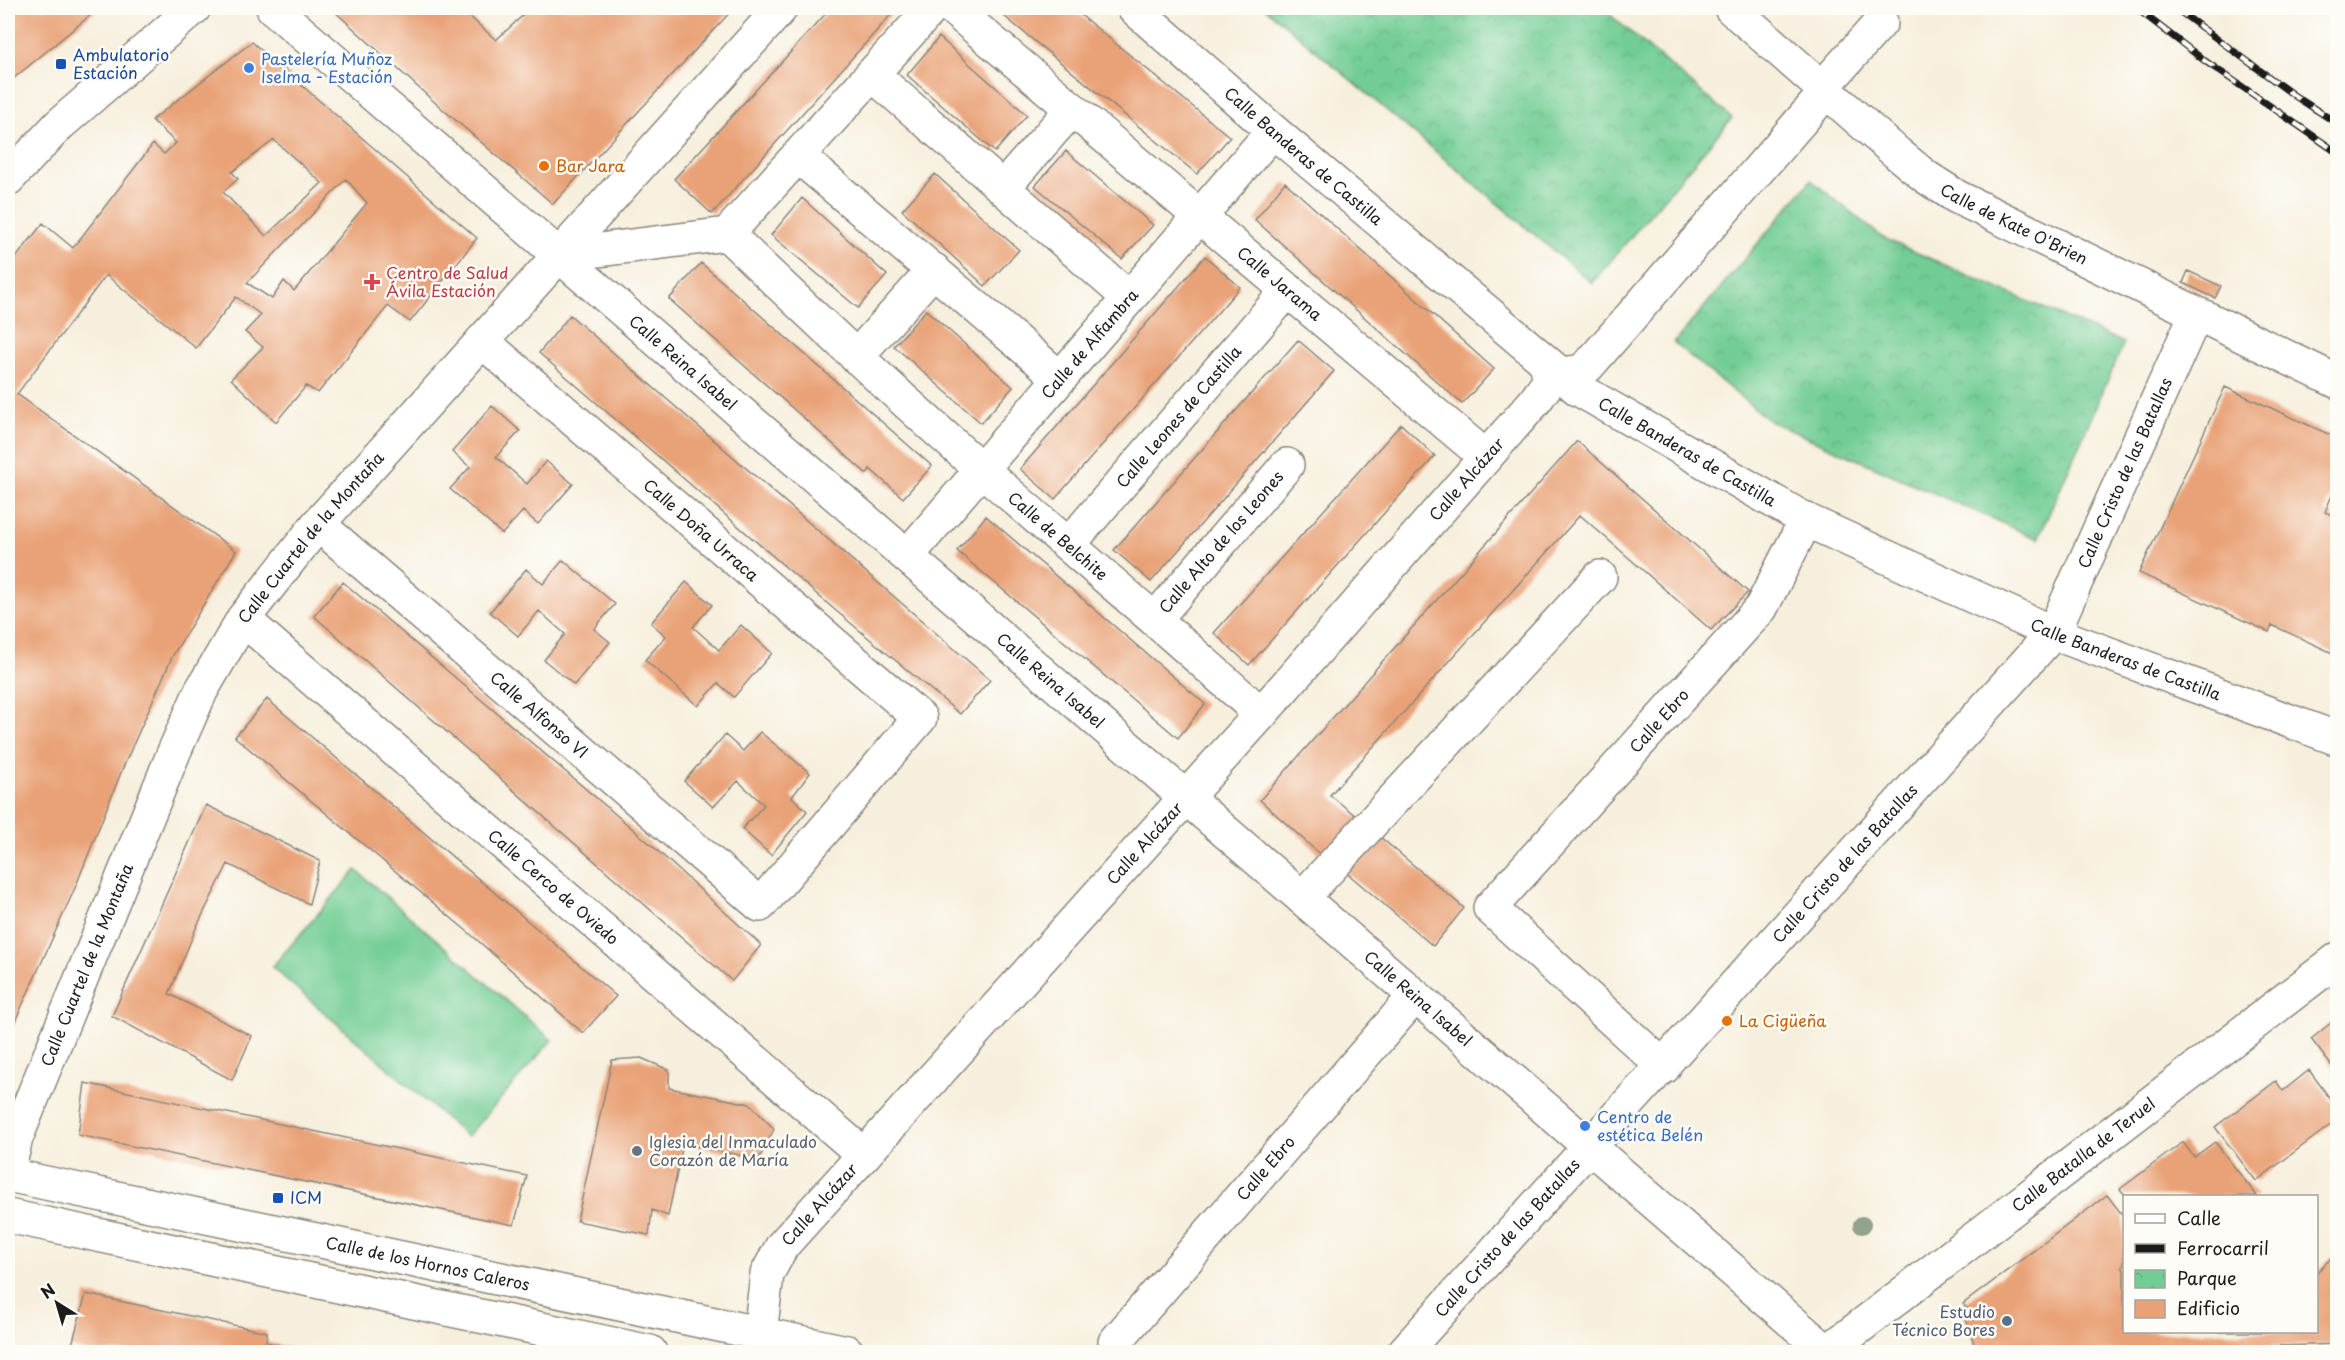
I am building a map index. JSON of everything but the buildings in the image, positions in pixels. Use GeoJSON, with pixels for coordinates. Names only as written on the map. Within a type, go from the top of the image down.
{"type":"FeatureCollection","features":[{"type":"Feature","properties":{"kind":"street"},"geometry":{"type":"LineString","coordinates":[[8,179],[59,125],[194,8]]}},
{"type":"Feature","properties":{"kind":"street","name":"Calle Reina Isabel"},"geometry":{"type":"LineString","coordinates":[[273,8],[1827,1353]]}},
{"type":"Feature","properties":{"kind":"street","name":"Calle Cuartel de la Montaña"},"geometry":{"type":"LineString","coordinates":[[8,1173],[16,1138],[174,752],[201,691],[243,619],[318,524],[781,8]]}},
{"type":"Feature","properties":{"kind":"street"},"geometry":{"type":"LineString","coordinates":[[559,255],[727,234],[932,8]]}},
{"type":"Feature","properties":{"kind":"street","name":"Calle Jarama"},"geometry":{"type":"LineString","coordinates":[[952,8],[1486,457]]}},
{"type":"Feature","properties":{"kind":"street","name":"Calle Banderas de Castilla"},"geometry":{"type":"LineString","coordinates":[[1134,8],[1273,131],[1578,389],[1806,520],[2053,633],[2337,739]]}},
{"type":"Feature","properties":{"kind":"street","name":"Calle de Kate O'Brien"},"geometry":{"type":"LineString","coordinates":[[1731,8],[1926,177],[1957,197],[2337,382]]}},
{"type":"Feature","properties":{"kind":"street"},"geometry":{"type":"LineString","coordinates":[[1553,368],[1579,372],[1588,366],[1881,22]]}},
{"type":"Feature","properties":{"kind":"street"},"geometry":{"type":"LineString","coordinates":[[872,74],[1129,298]]}},
{"type":"Feature","properties":{"kind":"street"},"geometry":{"type":"LineString","coordinates":[[1003,188],[1072,109]]}},
{"type":"Feature","properties":{"kind":"street","name":"Calle de Alfambra"},"geometry":{"type":"LineString","coordinates":[[907,556],[1273,131]]}},
{"type":"Feature","properties":{"kind":"street"},"geometry":{"type":"LineString","coordinates":[[798,156],[1060,378]]}},
{"type":"Feature","properties":{"kind":"street","name":"Calle de Belchite"},"geometry":{"type":"LineString","coordinates":[[727,234],[856,357],[981,469],[1156,618],[1261,714]]}},
{"type":"Feature","properties":{"kind":"street"},"geometry":{"type":"LineString","coordinates":[[856,357],[934,270]]}},
{"type":"Feature","properties":{"kind":"street","name":"Calle Leones de Castilla"},"geometry":{"type":"LineString","coordinates":[[1069,544],[1288,290]]}},
{"type":"Feature","properties":{"kind":"street","name":"Calle Cristo de las Batallas"},"geometry":{"type":"LineString","coordinates":[[1404,1353],[2053,633],[2196,314]]}},
{"type":"Feature","properties":{"kind":"street","name":"Calle Doña Urraca"},"geometry":{"type":"LineString","coordinates":[[482,341],[921,718],[760,905]]}},
{"type":"Feature","properties":{"kind":"street","name":"Calle Alcázar"},"geometry":{"type":"LineString","coordinates":[[760,1334],[767,1274],[782,1246],[1261,714],[1547,387],[1550,370],[1553,368]]}},
{"type":"Feature","properties":{"kind":"street","name":"Calle Alto de los Leones"},"geometry":{"type":"LineString","coordinates":[[1156,618],[1287,465]]}},
{"type":"Feature","properties":{"kind":"street","name":"Calle Ebro"},"geometry":{"type":"LineString","coordinates":[[1664,1067],[1490,908],[1761,608],[1806,520]]}},
{"type":"Feature","properties":{"kind":"street","name":"Calle Alfonso VI"},"geometry":{"type":"LineString","coordinates":[[318,524],[760,905]]}},
{"type":"Feature","properties":{"kind":"street"},"geometry":{"type":"LineString","coordinates":[[1302,898],[1600,577]]}},
{"type":"Feature","properties":{"kind":"street","name":"Calle Cerco de Oviedo"},"geometry":{"type":"LineString","coordinates":[[243,619],[864,1155]]}},
{"type":"Feature","properties":{"kind":"street","name":"Calle Batalla de Teruel"},"geometry":{"type":"LineString","coordinates":[[1827,1353],[2337,959]]}},
{"type":"Feature","properties":{"kind":"street","name":"Calle Ebro"},"geometry":{"type":"LineString","coordinates":[[1115,1342],[1415,996]]}},
{"type":"Feature","properties":{"kind":"street","name":"Calle de los Hornos Caleros"},"geometry":{"type":"LineString","coordinates":[[8,1173],[847,1353]]}},
{"type":"Feature","properties":{"kind":"street"},"geometry":{"type":"LineString","coordinates":[[8,1216],[650,1353]]}},
{"type":"Feature","properties":{"kind":"green space"},"geometry":{"type":"Polygon","coordinates":[[[1265,8],[1602,8],[1732,118],[1592,283],[1265,8]]]}},
{"type":"Feature","properties":{"kind":"green space"},"geometry":{"type":"Polygon","coordinates":[[[1811,180],[1883,238],[2124,343],[2038,539],[1770,421],[1674,343],[1811,180]]]}},
{"type":"Feature","properties":{"kind":"green space"},"geometry":{"type":"Polygon","coordinates":[[[356,870],[552,1040],[467,1137],[272,967],[356,870]]]}},
{"type":"Feature","properties":{"kind":"railway"},"geometry":{"type":"LineString","coordinates":[[2136,8],[2205,61],[2338,153]]}},
{"type":"Feature","properties":{"kind":"railway"},"geometry":{"type":"LineString","coordinates":[[2175,8],[2295,96],[2338,124]]}},
{"type":"Feature","properties":{"kind":"place","name":"Ambulatorio Estación"},"geometry":{"type":"Point","coordinates":[61,64]}},
{"type":"Feature","properties":{"kind":"place","name":"Pastelería Muñoz Iselma - Estación"},"geometry":{"type":"Point","coordinates":[249,68]}},
{"type":"Feature","properties":{"kind":"place","name":"Bar Jara"},"geometry":{"type":"Point","coordinates":[544,166]}},
{"type":"Feature","properties":{"kind":"place","name":"Centro de Salud Ávila Estación"},"geometry":{"type":"Point","coordinates":[372,282]}},
{"type":"Feature","properties":{"kind":"place","name":"La Cigüeña"},"geometry":{"type":"Point","coordinates":[1727,1021]}},
{"type":"Feature","properties":{"kind":"place","name":"Centro de estética Belén"},"geometry":{"type":"Point","coordinates":[1585,1126]}},
{"type":"Feature","properties":{"kind":"place","name":"Iglesia del Inmaculado Corazón de María"},"geometry":{"type":"Point","coordinates":[637,1151]}},
{"type":"Feature","properties":{"kind":"place","name":"ICM"},"geometry":{"type":"Point","coordinates":[278,1198]}},
{"type":"Feature","properties":{"kind":"place","name":"Estudio Técnico Bores"},"geometry":{"type":"Point","coordinates":[2007,1321]}}]}
